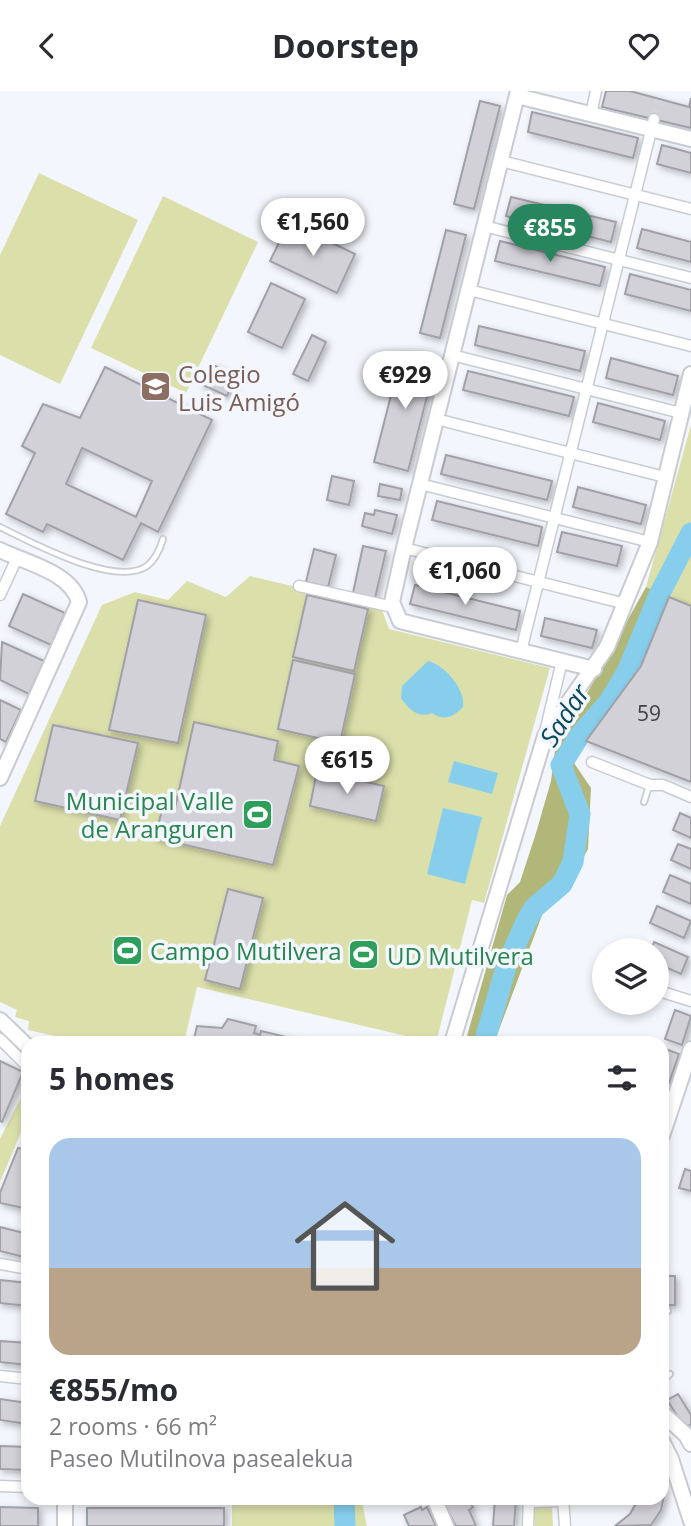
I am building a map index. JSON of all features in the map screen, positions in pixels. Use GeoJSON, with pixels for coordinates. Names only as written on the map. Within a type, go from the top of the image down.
{"type":"FeatureCollection","features":[{"type":"Feature","properties":{"kind":"street"},"geometry":{"type":"LineString","coordinates":[[591,114],[596,91]]}},
{"type":"Feature","properties":{"kind":"street"},"geometry":{"type":"LineString","coordinates":[[594,669],[400,621],[393,610],[404,548],[518,93],[591,114],[653,124],[691,139]]}},
{"type":"Feature","properties":{"kind":"street"},"geometry":{"type":"LineString","coordinates":[[521,651],[653,124]]}},
{"type":"Feature","properties":{"kind":"street"},"geometry":{"type":"LineString","coordinates":[[501,161],[691,209]]}},
{"type":"Feature","properties":{"kind":"street"},"geometry":{"type":"LineString","coordinates":[[484,226],[691,278]]}},
{"type":"Feature","properties":{"kind":"street"},"geometry":{"type":"LineString","coordinates":[[469,290],[691,346]]}},
{"type":"Feature","properties":{"kind":"street"},"geometry":{"type":"LineString","coordinates":[[452,355],[681,413]]}},
{"type":"Feature","properties":{"kind":"street"},"geometry":{"type":"LineString","coordinates":[[545,736],[594,669],[626,604],[650,542],[691,374]]}},
{"type":"Feature","properties":{"kind":"street"},"geometry":{"type":"LineString","coordinates":[[436,419],[665,477]]}},
{"type":"Feature","properties":{"kind":"street"},"geometry":{"type":"LineString","coordinates":[[420,484],[650,542]]}},
{"type":"Feature","properties":{"kind":"street"},"geometry":{"type":"LineString","coordinates":[[404,548],[626,604]]}},
{"type":"Feature","properties":{"kind":"street"},"geometry":{"type":"LineString","coordinates":[[0,550],[63,579],[76,591],[79,603],[0,778]]}},
{"type":"Feature","properties":{"kind":"street"},"geometry":{"type":"LineString","coordinates":[[0,595],[3,579],[17,558]]}},
{"type":"Feature","properties":{"kind":"street"},"geometry":{"type":"LineString","coordinates":[[299,586],[393,610]]}},
{"type":"Feature","properties":{"kind":"street"},"geometry":{"type":"LineString","coordinates":[[454,1036],[545,736],[562,661]]}},
{"type":"Feature","properties":{"kind":"street"},"geometry":{"type":"LineString","coordinates":[[592,762],[650,785],[663,785],[691,797]]}},
{"type":"Feature","properties":{"kind":"street"},"geometry":{"type":"LineString","coordinates":[[669,994],[691,1001]]}},
{"type":"Feature","properties":{"kind":"street"},"geometry":{"type":"LineString","coordinates":[[0,1020],[21,1040]]}},
{"type":"Feature","properties":{"kind":"street"},"geometry":{"type":"LineString","coordinates":[[0,1039],[21,1060]]}},
{"type":"Feature","properties":{"kind":"street"},"geometry":{"type":"LineString","coordinates":[[669,1115],[691,1049]]}},
{"type":"Feature","properties":{"kind":"street"},"geometry":{"type":"LineString","coordinates":[[0,1264],[21,1268]]}},
{"type":"Feature","properties":{"kind":"street"},"geometry":{"type":"LineString","coordinates":[[0,1376],[21,1378]]}},
{"type":"Feature","properties":{"kind":"street"},"geometry":{"type":"LineString","coordinates":[[669,1419],[686,1435],[691,1444]]}},
{"type":"Feature","properties":{"kind":"street"},"geometry":{"type":"LineString","coordinates":[[669,1455],[691,1521]]}},
{"type":"Feature","properties":{"kind":"street"},"geometry":{"type":"LineString","coordinates":[[0,1486],[21,1487]]}},
{"type":"Feature","properties":{"kind":"street"},"geometry":{"type":"LineString","coordinates":[[65,1505],[65,1526]]}},
{"type":"Feature","properties":{"kind":"street"},"geometry":{"type":"LineString","coordinates":[[439,1505],[446,1526]]}},
{"type":"Feature","properties":{"kind":"street"},"geometry":{"type":"LineString","coordinates":[[528,1526],[529,1505]]}},
{"type":"Feature","properties":{"kind":"street"},"geometry":{"type":"LineString","coordinates":[[563,1505],[565,1526]]}},
{"type":"Feature","properties":{"kind":"lane"},"geometry":{"type":"LineString","coordinates":[[0,527],[97,570],[129,572],[146,567],[158,554],[163,539]]}},
{"type":"Feature","properties":{"kind":"lane"},"geometry":{"type":"LineString","coordinates":[[643,802],[650,785]]}},
{"type":"Feature","properties":{"kind":"green space"},"geometry":{"type":"Polygon","coordinates":[[[39,173],[138,220],[60,384],[0,355],[0,255],[39,173]]]}},
{"type":"Feature","properties":{"kind":"green space"},"geometry":{"type":"Polygon","coordinates":[[[163,196],[258,242],[186,393],[91,348],[163,196]]]}},
{"type":"Feature","properties":{"kind":"green space"},"geometry":{"type":"Polygon","coordinates":[[[691,425],[691,606],[646,587],[691,425]]]}},
{"type":"Feature","properties":{"kind":"green space","name":"Municipal Valle de Aranguren"},"geometry":{"type":"Polygon","coordinates":[[[250,576],[381,607],[389,629],[550,668],[484,903],[472,900],[438,1036],[406,1036],[197,987],[186,1036],[55,1036],[28,1030],[29,1021],[15,1017],[17,1010],[0,1002],[0,826],[102,605],[135,592],[168,600],[187,581],[226,597],[250,576]]]}},
{"type":"Feature","properties":{"kind":"green space"},"geometry":{"type":"Polygon","coordinates":[[[646,587],[666,595],[628,677],[572,760],[591,788],[588,849],[567,886],[547,902],[497,1036],[467,1036],[507,895],[520,882],[536,833],[551,781],[557,735],[586,695],[646,587]]]}},
{"type":"Feature","properties":{"kind":"green space"},"geometry":{"type":"Polygon","coordinates":[[[21,1098],[21,1132],[0,1182],[0,1139],[21,1098]]]}},
{"type":"Feature","properties":{"kind":"green space"},"geometry":{"type":"Polygon","coordinates":[[[232,1505],[362,1505],[367,1526],[232,1526],[232,1505]]]}},
{"type":"Feature","properties":{"kind":"green space"},"geometry":{"type":"Polygon","coordinates":[[[552,1506],[553,1526],[535,1526],[534,1507],[552,1506]]]}},
{"type":"Feature","properties":{"kind":"water"},"geometry":{"type":"Polygon","coordinates":[[[428,661],[441,667],[458,686],[463,707],[452,716],[445,718],[432,713],[418,714],[401,698],[402,686],[428,661]]]}},
{"type":"Feature","properties":{"kind":"water"},"geometry":{"type":"Polygon","coordinates":[[[454,761],[498,773],[492,794],[448,782],[454,761]]]}},
{"type":"Feature","properties":{"kind":"water"},"geometry":{"type":"Polygon","coordinates":[[[443,808],[482,817],[465,884],[427,874],[443,808]]]}},
{"type":"Feature","properties":{"kind":"building"},"geometry":{"type":"Polygon","coordinates":[[[606,91],[630,91],[689,107],[691,98],[691,128],[602,107],[606,91]]]}},
{"type":"Feature","properties":{"kind":"building"},"geometry":{"type":"Polygon","coordinates":[[[480,101],[500,106],[474,209],[454,204],[480,101]]]}},
{"type":"Feature","properties":{"kind":"building"},"geometry":{"type":"Polygon","coordinates":[[[532,112],[638,138],[633,158],[528,132],[532,112]]]}},
{"type":"Feature","properties":{"kind":"building"},"geometry":{"type":"Polygon","coordinates":[[[662,145],[691,153],[691,173],[657,164],[662,145]]]}},
{"type":"Feature","properties":{"kind":"building"},"geometry":{"type":"Polygon","coordinates":[[[511,197],[616,222],[611,242],[506,216],[511,197]]]}},
{"type":"Feature","properties":{"kind":"building"},"geometry":{"type":"Polygon","coordinates":[[[289,222],[355,254],[337,293],[270,261],[289,222]]]}},
{"type":"Feature","properties":{"kind":"building"},"geometry":{"type":"Polygon","coordinates":[[[642,229],[691,242],[691,262],[637,248],[642,229]]]}},
{"type":"Feature","properties":{"kind":"building"},"geometry":{"type":"Polygon","coordinates":[[[446,230],[466,235],[440,338],[420,333],[446,230]]]}},
{"type":"Feature","properties":{"kind":"building"},"geometry":{"type":"Polygon","coordinates":[[[500,241],[605,267],[600,286],[495,261],[500,241]]]}},
{"type":"Feature","properties":{"kind":"building"},"geometry":{"type":"Polygon","coordinates":[[[630,274],[691,290],[691,311],[625,294],[630,274]]]}},
{"type":"Feature","properties":{"kind":"building"},"geometry":{"type":"Polygon","coordinates":[[[271,283],[305,299],[282,348],[248,332],[271,283]]]}},
{"type":"Feature","properties":{"kind":"building"},"geometry":{"type":"Polygon","coordinates":[[[479,326],[585,351],[580,371],[475,345],[479,326]]]}},
{"type":"Feature","properties":{"kind":"building"},"geometry":{"type":"Polygon","coordinates":[[[312,335],[326,342],[308,381],[293,374],[312,335]]]}},
{"type":"Feature","properties":{"kind":"building"},"geometry":{"type":"Polygon","coordinates":[[[402,352],[436,361],[408,471],[374,462],[402,352]]]}},
{"type":"Feature","properties":{"kind":"building"},"geometry":{"type":"Polygon","coordinates":[[[611,358],[678,376],[673,395],[606,378],[611,358]]]}},
{"type":"Feature","properties":{"kind":"building"},"geometry":{"type":"Polygon","coordinates":[[[211,364],[236,376],[227,396],[201,384],[211,364]]]}},
{"type":"Feature","properties":{"kind":"building"},"geometry":{"type":"Polygon","coordinates":[[[105,367],[212,420],[158,532],[141,523],[123,560],[47,524],[43,532],[6,514],[35,453],[22,446],[43,404],[80,418],[105,367]],[[82,448],[66,484],[136,517],[152,481],[82,448]]]}},
{"type":"Feature","properties":{"kind":"building"},"geometry":{"type":"Polygon","coordinates":[[[468,371],[574,397],[569,416],[463,390],[468,371]]]}},
{"type":"Feature","properties":{"kind":"building"},"geometry":{"type":"Polygon","coordinates":[[[598,403],[665,421],[660,440],[593,422],[598,403]]]}},
{"type":"Feature","properties":{"kind":"building"},"geometry":{"type":"Polygon","coordinates":[[[446,455],[552,481],[547,500],[441,474],[446,455]]]}},
{"type":"Feature","properties":{"kind":"building"},"geometry":{"type":"Polygon","coordinates":[[[332,476],[354,481],[349,505],[327,500],[332,476]]]}},
{"type":"Feature","properties":{"kind":"building"},"geometry":{"type":"Polygon","coordinates":[[[380,484],[402,489],[400,500],[378,496],[380,484]]]}},
{"type":"Feature","properties":{"kind":"building"},"geometry":{"type":"Polygon","coordinates":[[[578,487],[646,505],[641,524],[573,507],[578,487]]]}},
{"type":"Feature","properties":{"kind":"building"},"geometry":{"type":"Polygon","coordinates":[[[437,501],[542,527],[538,546],[432,520],[437,501]]]}},
{"type":"Feature","properties":{"kind":"building"},"geometry":{"type":"Polygon","coordinates":[[[375,510],[397,515],[392,534],[362,526],[365,513],[374,515],[375,510]]]}},
{"type":"Feature","properties":{"kind":"building"},"geometry":{"type":"Polygon","coordinates":[[[562,532],[622,546],[617,566],[557,552],[562,532]]]}},
{"type":"Feature","properties":{"kind":"building"},"geometry":{"type":"Polygon","coordinates":[[[363,546],[386,551],[375,598],[353,593],[363,546]]]}},
{"type":"Feature","properties":{"kind":"building"},"geometry":{"type":"Polygon","coordinates":[[[314,549],[336,555],[328,587],[306,582],[314,549]]]}},
{"type":"Feature","properties":{"kind":"building"},"geometry":{"type":"Polygon","coordinates":[[[415,585],[520,611],[516,630],[410,604],[415,585]]]}},
{"type":"Feature","properties":{"kind":"building"},"geometry":{"type":"Polygon","coordinates":[[[23,594],[65,613],[51,645],[9,626],[23,594]]]}},
{"type":"Feature","properties":{"kind":"building"},"geometry":{"type":"Polygon","coordinates":[[[307,595],[368,609],[354,671],[293,657],[307,595]]]}},
{"type":"Feature","properties":{"kind":"building"},"geometry":{"type":"Polygon","coordinates":[[[669,597],[691,606],[691,782],[586,741],[641,666],[669,597]]]}},
{"type":"Feature","properties":{"kind":"building"},"geometry":{"type":"Polygon","coordinates":[[[138,600],[206,615],[178,743],[109,730],[138,600]]]}},
{"type":"Feature","properties":{"kind":"building"},"geometry":{"type":"Polygon","coordinates":[[[545,618],[597,630],[592,648],[541,636],[545,618]]]}},
{"type":"Feature","properties":{"kind":"building"},"geometry":{"type":"Polygon","coordinates":[[[2,642],[44,661],[29,694],[0,680],[2,642]]]}},
{"type":"Feature","properties":{"kind":"building"},"geometry":{"type":"Polygon","coordinates":[[[293,660],[355,674],[340,743],[278,729],[293,660]]]}},
{"type":"Feature","properties":{"kind":"building"},"geometry":{"type":"Polygon","coordinates":[[[0,700],[21,710],[6,742],[0,739],[0,700]]]}},
{"type":"Feature","properties":{"kind":"building"},"geometry":{"type":"Polygon","coordinates":[[[194,722],[278,741],[274,760],[299,766],[273,865],[155,838],[163,806],[175,808],[194,722]]]}},
{"type":"Feature","properties":{"kind":"building"},"geometry":{"type":"Polygon","coordinates":[[[53,725],[138,743],[120,820],[35,801],[53,725]]]}},
{"type":"Feature","properties":{"kind":"building"},"geometry":{"type":"Polygon","coordinates":[[[317,771],[384,786],[376,821],[310,806],[317,771]]]}},
{"type":"Feature","properties":{"kind":"building"},"geometry":{"type":"Polygon","coordinates":[[[680,813],[691,818],[691,838],[673,830],[680,813]]]}},
{"type":"Feature","properties":{"kind":"building"},"geometry":{"type":"Polygon","coordinates":[[[678,844],[691,849],[691,869],[671,860],[678,844]]]}},
{"type":"Feature","properties":{"kind":"building"},"geometry":{"type":"Polygon","coordinates":[[[670,875],[691,884],[691,904],[663,892],[670,875]]]}},
{"type":"Feature","properties":{"kind":"building"},"geometry":{"type":"Polygon","coordinates":[[[228,889],[263,898],[240,989],[205,980],[228,889]]]}},
{"type":"Feature","properties":{"kind":"building"},"geometry":{"type":"Polygon","coordinates":[[[657,906],[691,921],[684,938],[650,923],[657,906]]]}},
{"type":"Feature","properties":{"kind":"building"},"geometry":{"type":"Polygon","coordinates":[[[669,949],[688,957],[681,974],[669,969],[669,949]]]}},
{"type":"Feature","properties":{"kind":"building"},"geometry":{"type":"Polygon","coordinates":[[[675,1010],[691,1016],[682,1045],[669,1040],[669,1036],[666,1036],[675,1010]]]}},
{"type":"Feature","properties":{"kind":"building"},"geometry":{"type":"Polygon","coordinates":[[[228,1019],[256,1026],[254,1033],[260,1035],[261,1031],[282,1036],[195,1036],[197,1026],[222,1028],[228,1019]]]}},
{"type":"Feature","properties":{"kind":"building"},"geometry":{"type":"Polygon","coordinates":[[[669,1050],[679,1054],[669,1083],[669,1050]]]}},
{"type":"Feature","properties":{"kind":"building"},"geometry":{"type":"Polygon","coordinates":[[[0,1061],[21,1071],[21,1077],[2,1122],[0,1061]]]}},
{"type":"Feature","properties":{"kind":"building"},"geometry":{"type":"Polygon","coordinates":[[[18,1148],[21,1149],[21,1208],[0,1203],[0,1193],[18,1148]]]}},
{"type":"Feature","properties":{"kind":"building"},"geometry":{"type":"Polygon","coordinates":[[[685,1169],[691,1171],[691,1191],[679,1188],[685,1169]]]}},
{"type":"Feature","properties":{"kind":"building"},"geometry":{"type":"Polygon","coordinates":[[[0,1227],[21,1232],[21,1256],[0,1251],[0,1227]]]}},
{"type":"Feature","properties":{"kind":"building"},"geometry":{"type":"Polygon","coordinates":[[[669,1276],[675,1276],[675,1305],[669,1305],[669,1276]]]}},
{"type":"Feature","properties":{"kind":"building"},"geometry":{"type":"Polygon","coordinates":[[[0,1280],[21,1282],[21,1305],[0,1303],[0,1280]]]}},
{"type":"Feature","properties":{"kind":"building"},"geometry":{"type":"Polygon","coordinates":[[[0,1341],[21,1342],[21,1364],[0,1362],[0,1341]]]}},
{"type":"Feature","properties":{"kind":"building"},"geometry":{"type":"Polygon","coordinates":[[[678,1394],[691,1415],[691,1424],[685,1428],[669,1399],[678,1394]]]}},
{"type":"Feature","properties":{"kind":"building"},"geometry":{"type":"Polygon","coordinates":[[[0,1399],[21,1402],[21,1423],[0,1420],[0,1399]]]}},
{"type":"Feature","properties":{"kind":"building"},"geometry":{"type":"Polygon","coordinates":[[[0,1446],[21,1447],[21,1470],[0,1469],[0,1446]]]}},
{"type":"Feature","properties":{"kind":"building"},"geometry":{"type":"Polygon","coordinates":[[[471,1505],[473,1507],[469,1510],[476,1526],[456,1526],[445,1506],[471,1505]]]}},
{"type":"Feature","properties":{"kind":"building"},"geometry":{"type":"Polygon","coordinates":[[[494,1505],[516,1505],[514,1526],[493,1526],[494,1505]]]}},
{"type":"Feature","properties":{"kind":"building"},"geometry":{"type":"Polygon","coordinates":[[[635,1505],[662,1505],[651,1525],[615,1526],[630,1514],[635,1505]]]}},
{"type":"Feature","properties":{"kind":"building"},"geometry":{"type":"Polygon","coordinates":[[[0,1507],[38,1508],[38,1526],[0,1526],[0,1507]]]}},
{"type":"Feature","properties":{"kind":"building"},"geometry":{"type":"Polygon","coordinates":[[[421,1507],[422,1510],[427,1507],[436,1526],[409,1526],[404,1515],[421,1507]]]}},
{"type":"Feature","properties":{"kind":"building"},"geometry":{"type":"Polygon","coordinates":[[[87,1508],[224,1508],[224,1526],[87,1526],[87,1508]]]}},
{"type":"Feature","properties":{"kind":"waterway","name":"Sadar"},"geometry":{"type":"LineString","coordinates":[[486,1036],[507,964],[526,922],[534,908],[562,884],[573,862],[580,814],[561,765],[580,735],[609,702],[627,672],[659,595],[691,533]]}},
{"type":"Feature","properties":{"kind":"waterway","name":"Sadar"},"geometry":{"type":"LineString","coordinates":[[344,1505],[345,1526]]}},
{"type":"Feature","properties":{"kind":"tunnel"},"geometry":{"type":"LineString","coordinates":[[654,119],[659,100]]}},
{"type":"Feature","properties":{"kind":"place","name":"Colegio Luis Amigó"},"geometry":{"type":"Point","coordinates":[155,387]}},
{"type":"Feature","properties":{"kind":"place","name":"Municipal Valle de Aranguren"},"geometry":{"type":"Point","coordinates":[257,814]}},
{"type":"Feature","properties":{"kind":"place","name":"Campo Mutilvera"},"geometry":{"type":"Point","coordinates":[127,950]}},
{"type":"Feature","properties":{"kind":"place","name":"UD Mutilvera"},"geometry":{"type":"Point","coordinates":[364,955]}}]}
